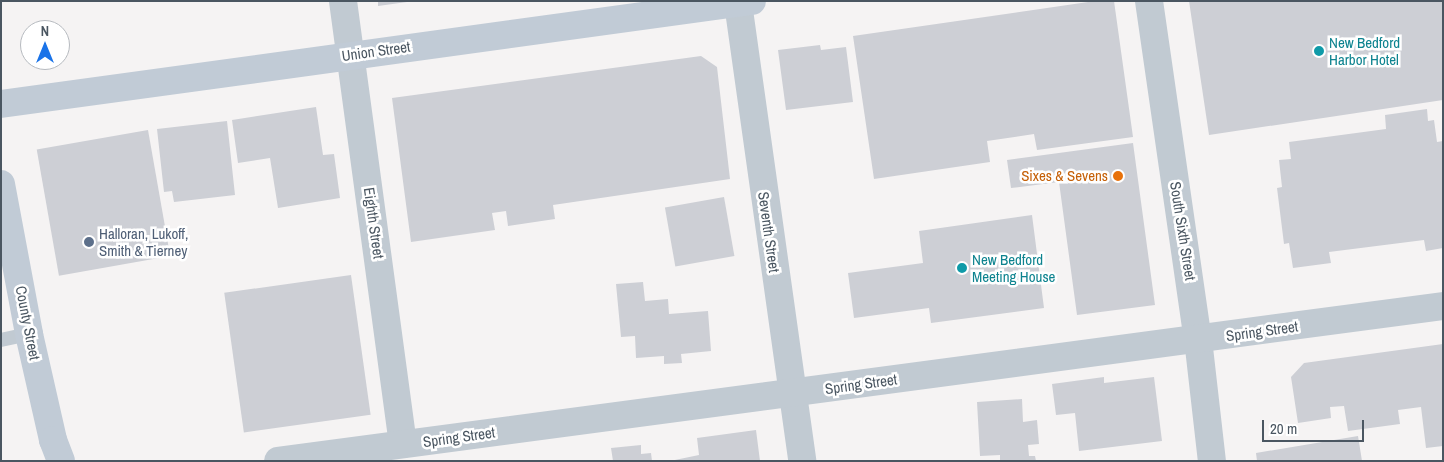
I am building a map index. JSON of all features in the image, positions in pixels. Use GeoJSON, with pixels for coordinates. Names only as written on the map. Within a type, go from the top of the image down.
{"type":"FeatureCollection","features":[{"type":"Feature","properties":{"kind":"main road","name":"Union Street"},"geometry":{"type":"LineString","coordinates":[[1,104],[745,2]]}},
{"type":"Feature","properties":{"kind":"main road","name":"County Street"},"geometry":{"type":"LineString","coordinates":[[1,184],[29,334],[53,440],[61,461]]}},
{"type":"Feature","properties":{"kind":"street","name":"Eighth Street"},"geometry":{"type":"LineString","coordinates":[[343,1],[403,444]]}},
{"type":"Feature","properties":{"kind":"street","name":"South Sixth Street"},"geometry":{"type":"LineString","coordinates":[[1149,1],[1198,339],[1212,461]]}},
{"type":"Feature","properties":{"kind":"street","name":"Seventh Street"},"geometry":{"type":"LineString","coordinates":[[745,2],[791,393],[802,461]]}},
{"type":"Feature","properties":{"kind":"street","name":"Spring Street"},"geometry":{"type":"LineString","coordinates":[[278,461],[1443,306]]}},
{"type":"Feature","properties":{"kind":"lane"},"geometry":{"type":"LineString","coordinates":[[1,340],[29,334]]}},
{"type":"Feature","properties":{"kind":"building"},"geometry":{"type":"Polygon","coordinates":[[[378,1],[407,1],[407,2],[378,6],[378,1]]]}},
{"type":"Feature","properties":{"kind":"building"},"geometry":{"type":"Polygon","coordinates":[[[1095,1],[1114,1],[1133,137],[1037,150],[1034,134],[987,141],[990,162],[874,179],[853,36],[1095,1]]]}},
{"type":"Feature","properties":{"kind":"building","name":"New Bedford Harbor Hotel"},"geometry":{"type":"Polygon","coordinates":[[[1189,1],[1443,1],[1443,100],[1209,135],[1189,1]]]}},
{"type":"Feature","properties":{"kind":"building"},"geometry":{"type":"Polygon","coordinates":[[[820,45],[821,50],[846,47],[853,102],[786,110],[778,50],[820,45]]]}},
{"type":"Feature","properties":{"kind":"building"},"geometry":{"type":"Polygon","coordinates":[[[701,56],[717,67],[730,179],[553,205],[555,219],[508,226],[506,211],[492,213],[495,230],[411,242],[392,98],[701,56]]]}},
{"type":"Feature","properties":{"kind":"building"},"geometry":{"type":"Polygon","coordinates":[[[316,107],[323,155],[334,154],[340,198],[278,208],[270,158],[238,163],[232,120],[316,107]]]}},
{"type":"Feature","properties":{"kind":"building"},"geometry":{"type":"Polygon","coordinates":[[[1427,109],[1428,121],[1434,120],[1437,142],[1443,141],[1443,248],[1426,251],[1424,240],[1329,252],[1331,263],[1293,268],[1289,243],[1284,244],[1277,188],[1282,187],[1279,160],[1291,159],[1289,142],[1386,129],[1385,115],[1427,109]]]}},
{"type":"Feature","properties":{"kind":"building"},"geometry":{"type":"Polygon","coordinates":[[[227,121],[235,195],[174,202],[172,191],[164,192],[157,129],[227,121]]]}},
{"type":"Feature","properties":{"kind":"building"},"geometry":{"type":"Polygon","coordinates":[[[148,130],[170,256],[59,276],[37,150],[148,130]]]}},
{"type":"Feature","properties":{"kind":"building"},"geometry":{"type":"Polygon","coordinates":[[[1133,143],[1155,305],[1077,315],[1059,182],[1011,188],[1007,160],[1133,143]]]}},
{"type":"Feature","properties":{"kind":"building"},"geometry":{"type":"Polygon","coordinates":[[[724,197],[734,256],[675,267],[665,207],[724,197]]]}},
{"type":"Feature","properties":{"kind":"building","name":"New Bedford Meeting House"},"geometry":{"type":"Polygon","coordinates":[[[1032,215],[1044,308],[931,323],[929,308],[854,318],[848,273],[923,263],[919,231],[1032,215]]]}},
{"type":"Feature","properties":{"kind":"building"},"geometry":{"type":"Polygon","coordinates":[[[351,275],[371,415],[244,432],[224,293],[351,275]]]}},
{"type":"Feature","properties":{"kind":"building"},"geometry":{"type":"Polygon","coordinates":[[[643,282],[645,301],[668,299],[669,314],[708,311],[711,351],[681,354],[682,363],[664,364],[664,356],[636,358],[635,336],[621,337],[616,284],[643,282]]]}},
{"type":"Feature","properties":{"kind":"building"},"geometry":{"type":"Polygon","coordinates":[[[1443,344],[1443,446],[1426,448],[1421,407],[1398,410],[1400,424],[1348,431],[1344,406],[1330,407],[1331,418],[1298,423],[1291,377],[1304,363],[1443,344]]]}},
{"type":"Feature","properties":{"kind":"building"},"geometry":{"type":"Polygon","coordinates":[[[1104,377],[1104,383],[1154,377],[1162,441],[1079,451],[1075,413],[1056,415],[1052,384],[1104,377]]]}},
{"type":"Feature","properties":{"kind":"building"},"geometry":{"type":"Polygon","coordinates":[[[1022,399],[1023,422],[1037,420],[1039,444],[1028,445],[1029,456],[1035,456],[1036,461],[1000,461],[1000,455],[980,456],[977,402],[1022,399]]]}},
{"type":"Feature","properties":{"kind":"building"},"geometry":{"type":"Polygon","coordinates":[[[756,430],[760,461],[670,461],[699,455],[697,438],[756,430]]]}},
{"type":"Feature","properties":{"kind":"building"},"geometry":{"type":"Polygon","coordinates":[[[1358,436],[1362,461],[1257,461],[1256,453],[1358,436]]]}},
{"type":"Feature","properties":{"kind":"building"},"geometry":{"type":"Polygon","coordinates":[[[641,445],[641,454],[651,453],[652,461],[613,461],[611,448],[641,445]]]}},
{"type":"Feature","properties":{"kind":"place","name":"New Bedford Harbor Hotel"},"geometry":{"type":"Point","coordinates":[1319,51]}},
{"type":"Feature","properties":{"kind":"place","name":"Sixes & Sevens"},"geometry":{"type":"Point","coordinates":[1118,176]}},
{"type":"Feature","properties":{"kind":"place","name":"Halloran, Lukoff, Smith & Tierney"},"geometry":{"type":"Point","coordinates":[89,242]}},
{"type":"Feature","properties":{"kind":"place","name":"New Bedford Meeting House"},"geometry":{"type":"Point","coordinates":[962,268]}}]}
